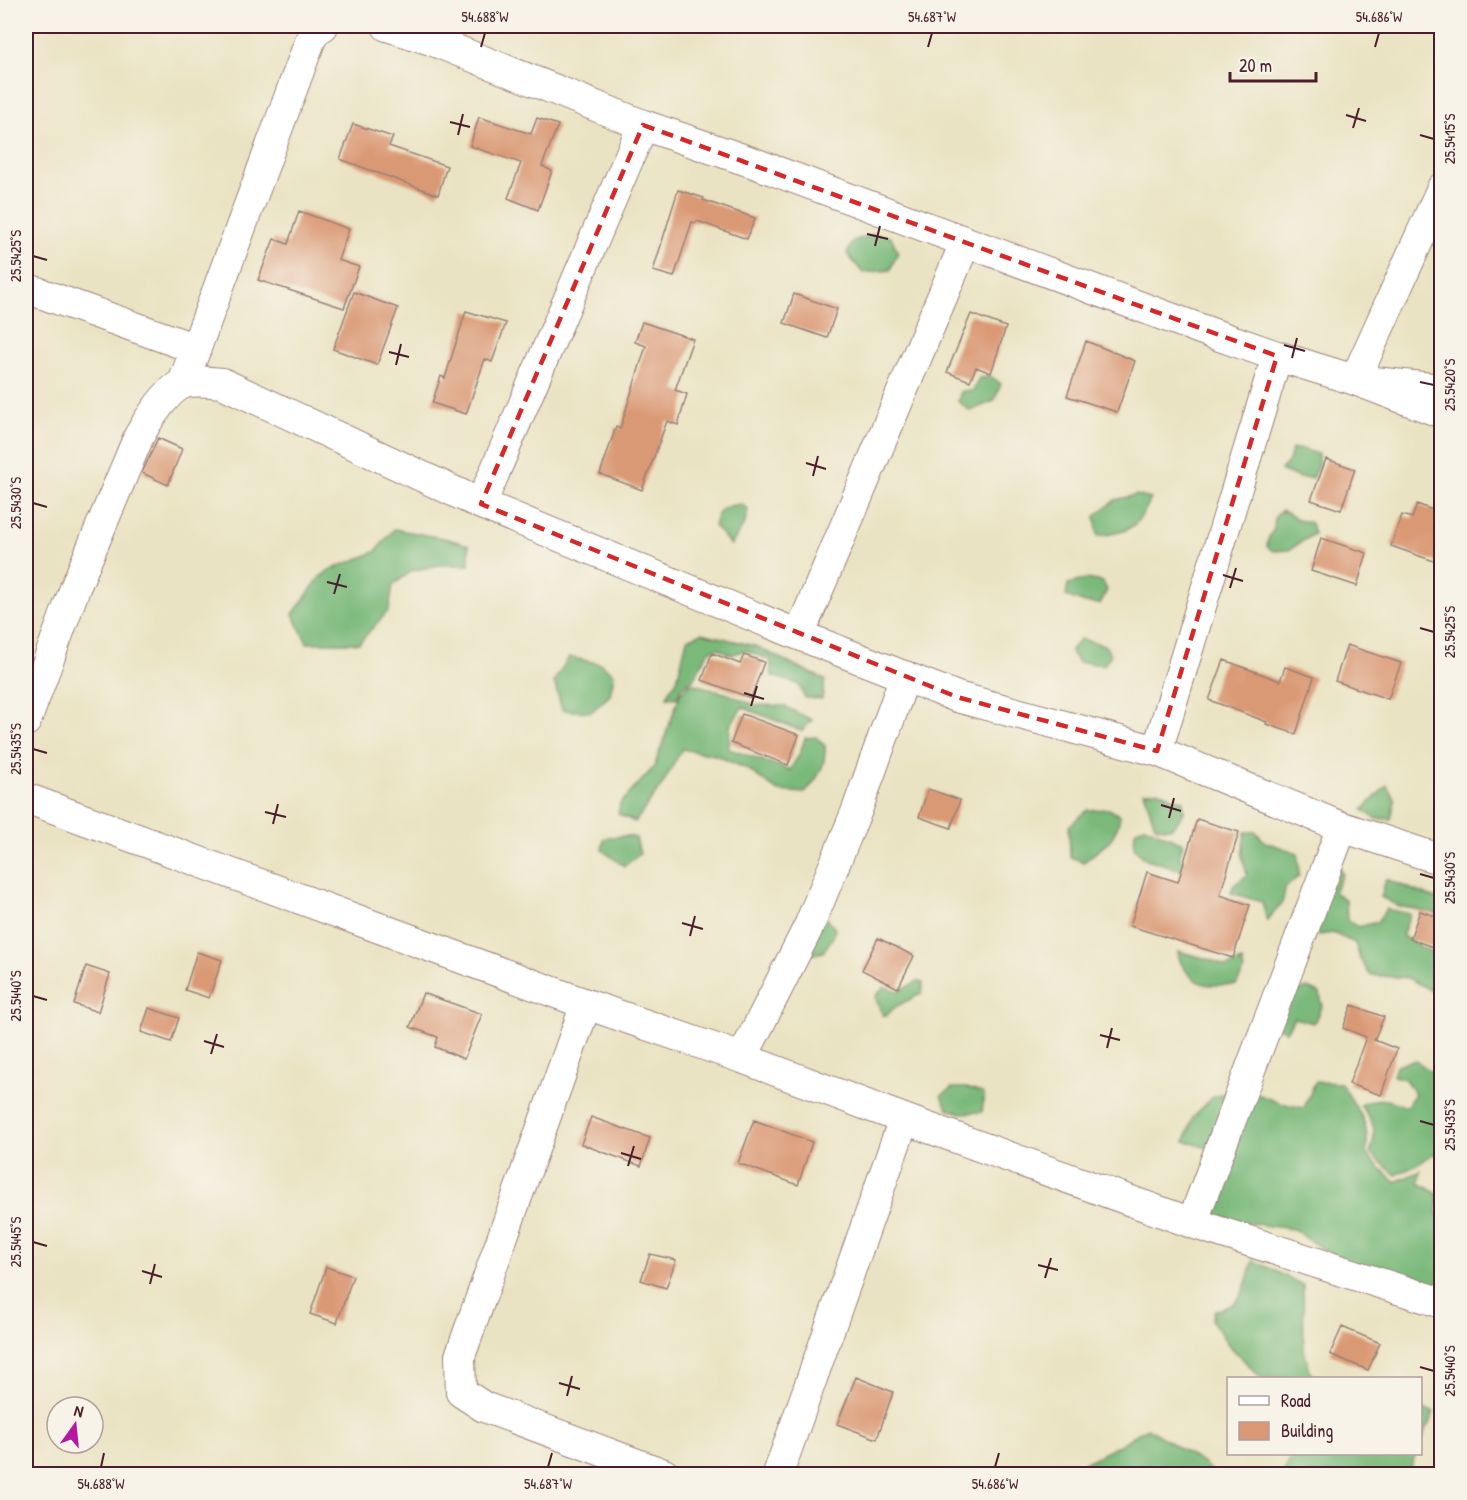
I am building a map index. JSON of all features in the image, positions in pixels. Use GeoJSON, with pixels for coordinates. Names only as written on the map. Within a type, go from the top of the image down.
{"type":"FeatureCollection","features":[{"type":"Feature","properties":{"kind":"street"},"geometry":{"type":"LineString","coordinates":[[183,384],[310,41],[315,31],[323,26]]}},
{"type":"Feature","properties":{"kind":"street"},"geometry":{"type":"LineString","coordinates":[[387,26],[431,40],[643,125],[754,163],[965,243],[1277,356],[1355,380],[1442,413]]}},
{"type":"Feature","properties":{"kind":"street"},"geometry":{"type":"LineString","coordinates":[[481,504],[643,125]]}},
{"type":"Feature","properties":{"kind":"street"},"geometry":{"type":"LineString","coordinates":[[1355,380],[1442,188]]}},
{"type":"Feature","properties":{"kind":"street"},"geometry":{"type":"LineString","coordinates":[[799,635],[965,243]]}},
{"type":"Feature","properties":{"kind":"street"},"geometry":{"type":"LineString","coordinates":[[26,288],[196,349]]}},
{"type":"Feature","properties":{"kind":"street"},"geometry":{"type":"LineString","coordinates":[[1157,751],[1277,356]]}},
{"type":"Feature","properties":{"kind":"street"},"geometry":{"type":"LineString","coordinates":[[1355,380],[1442,389]]}},
{"type":"Feature","properties":{"kind":"street"},"geometry":{"type":"LineString","coordinates":[[26,721],[31,690],[139,436],[158,406],[176,388],[183,384],[204,381],[222,383],[481,504],[799,635],[957,697],[1157,751],[1342,827],[1442,861]]}},
{"type":"Feature","properties":{"kind":"street"},"geometry":{"type":"LineString","coordinates":[[742,1058],[809,926],[856,810],[905,675]]}},
{"type":"Feature","properties":{"kind":"street"},"geometry":{"type":"LineString","coordinates":[[26,798],[1192,1223],[1442,1303]]}},
{"type":"Feature","properties":{"kind":"street"},"geometry":{"type":"LineString","coordinates":[[1192,1223],[1342,827]]}},
{"type":"Feature","properties":{"kind":"street"},"geometry":{"type":"LineString","coordinates":[[586,1004],[460,1356],[461,1392],[484,1407],[664,1474]]}},
{"type":"Feature","properties":{"kind":"street"},"geometry":{"type":"LineString","coordinates":[[777,1474],[904,1119]]}},
{"type":"Feature","properties":{"kind":"highlighted area"},"geometry":{"type":"Polygon","coordinates":[[[643,125],[1277,356],[1157,751],[957,697],[481,504],[643,125]]]}},
{"type":"Feature","properties":{"kind":"green space"},"geometry":{"type":"Polygon","coordinates":[[[874,234],[891,237],[898,252],[890,270],[863,273],[847,254],[853,241],[874,234]]]}},
{"type":"Feature","properties":{"kind":"green space"},"geometry":{"type":"Polygon","coordinates":[[[992,377],[1001,384],[994,401],[970,411],[958,401],[961,391],[973,391],[979,378],[992,377]]]}},
{"type":"Feature","properties":{"kind":"green space"},"geometry":{"type":"Polygon","coordinates":[[[1292,449],[1302,449],[1318,454],[1318,466],[1312,478],[1299,478],[1281,470],[1289,461],[1292,449]]]}},
{"type":"Feature","properties":{"kind":"green space"},"geometry":{"type":"Polygon","coordinates":[[[1136,495],[1151,499],[1136,523],[1117,533],[1098,536],[1095,516],[1115,500],[1136,495]]]}},
{"type":"Feature","properties":{"kind":"green space"},"geometry":{"type":"Polygon","coordinates":[[[741,504],[748,509],[745,523],[731,545],[714,526],[723,509],[741,504]]]}},
{"type":"Feature","properties":{"kind":"green space"},"geometry":{"type":"Polygon","coordinates":[[[1282,510],[1298,520],[1311,523],[1314,534],[1289,550],[1273,551],[1267,547],[1268,539],[1274,529],[1275,517],[1282,510]]]}},
{"type":"Feature","properties":{"kind":"green space"},"geometry":{"type":"Polygon","coordinates":[[[394,529],[469,545],[469,565],[439,565],[412,571],[393,585],[389,610],[359,643],[307,643],[293,614],[320,577],[330,570],[375,552],[394,529]]]}},
{"type":"Feature","properties":{"kind":"green space"},"geometry":{"type":"Polygon","coordinates":[[[1086,579],[1103,582],[1107,590],[1100,604],[1085,603],[1066,596],[1068,584],[1086,579]]]}},
{"type":"Feature","properties":{"kind":"green space"},"geometry":{"type":"Polygon","coordinates":[[[702,633],[755,646],[825,680],[822,699],[805,698],[798,684],[772,676],[770,660],[745,650],[731,655],[718,648],[709,651],[693,679],[681,688],[677,698],[667,697],[677,680],[687,639],[702,633]]]}},
{"type":"Feature","properties":{"kind":"green space"},"geometry":{"type":"Polygon","coordinates":[[[1080,639],[1104,645],[1111,654],[1104,665],[1078,662],[1070,651],[1080,639]]]}},
{"type":"Feature","properties":{"kind":"green space"},"geometry":{"type":"Polygon","coordinates":[[[569,657],[601,664],[614,674],[610,695],[591,712],[562,710],[554,681],[569,657]]]}},
{"type":"Feature","properties":{"kind":"green space"},"geometry":{"type":"Polygon","coordinates":[[[691,683],[728,694],[754,705],[784,706],[812,720],[802,731],[742,707],[730,726],[729,749],[790,770],[800,753],[805,738],[816,737],[825,746],[823,766],[805,793],[778,791],[747,769],[715,755],[682,749],[662,785],[635,822],[618,814],[620,804],[654,767],[681,692],[691,683]]]}},
{"type":"Feature","properties":{"kind":"green space"},"geometry":{"type":"Polygon","coordinates":[[[1387,785],[1395,800],[1391,819],[1376,819],[1363,810],[1387,785]]]}},
{"type":"Feature","properties":{"kind":"green space"},"geometry":{"type":"Polygon","coordinates":[[[1159,791],[1183,800],[1184,812],[1169,828],[1155,826],[1144,792],[1159,791]]]}},
{"type":"Feature","properties":{"kind":"green space"},"geometry":{"type":"Polygon","coordinates":[[[1109,809],[1120,816],[1112,838],[1084,862],[1070,857],[1069,826],[1087,810],[1109,809]]]}},
{"type":"Feature","properties":{"kind":"green space"},"geometry":{"type":"Polygon","coordinates":[[[1144,826],[1183,843],[1179,858],[1188,865],[1184,871],[1144,858],[1134,847],[1135,831],[1144,826]]]}},
{"type":"Feature","properties":{"kind":"green space"},"geometry":{"type":"Polygon","coordinates":[[[1245,832],[1256,832],[1265,842],[1298,853],[1299,876],[1286,887],[1282,903],[1267,921],[1262,902],[1231,893],[1233,886],[1247,875],[1242,856],[1245,832]]]}},
{"type":"Feature","properties":{"kind":"green space"},"geometry":{"type":"Polygon","coordinates":[[[629,836],[636,838],[640,854],[624,866],[602,850],[604,839],[629,836]]]}},
{"type":"Feature","properties":{"kind":"green space"},"geometry":{"type":"Polygon","coordinates":[[[1338,868],[1343,874],[1334,892],[1346,900],[1347,920],[1358,927],[1377,922],[1386,909],[1410,914],[1402,936],[1439,957],[1441,950],[1441,996],[1408,978],[1370,975],[1360,959],[1355,943],[1333,933],[1319,935],[1306,920],[1338,868]]]}},
{"type":"Feature","properties":{"kind":"green space"},"geometry":{"type":"Polygon","coordinates":[[[1386,879],[1441,901],[1441,914],[1398,906],[1381,897],[1386,879]]]}},
{"type":"Feature","properties":{"kind":"green space"},"geometry":{"type":"Polygon","coordinates":[[[821,911],[835,929],[833,937],[823,952],[801,957],[821,911]]]}},
{"type":"Feature","properties":{"kind":"green space"},"geometry":{"type":"Polygon","coordinates":[[[1178,951],[1211,960],[1226,967],[1242,961],[1244,971],[1236,985],[1200,983],[1183,967],[1178,951]]]}},
{"type":"Feature","properties":{"kind":"green space"},"geometry":{"type":"Polygon","coordinates":[[[918,981],[923,983],[922,993],[895,1007],[887,1015],[883,1015],[875,997],[884,987],[899,991],[918,981]]]}},
{"type":"Feature","properties":{"kind":"green space"},"geometry":{"type":"Polygon","coordinates":[[[1307,988],[1320,993],[1322,1005],[1314,1023],[1294,1018],[1286,1031],[1269,1024],[1285,996],[1307,988]]]}},
{"type":"Feature","properties":{"kind":"green space"},"geometry":{"type":"Polygon","coordinates":[[[1415,1060],[1437,1076],[1441,1075],[1441,1155],[1433,1154],[1396,1175],[1370,1153],[1374,1139],[1373,1128],[1369,1117],[1360,1105],[1372,1100],[1383,1100],[1406,1107],[1415,1094],[1405,1079],[1393,1076],[1396,1065],[1415,1060]]]}},
{"type":"Feature","properties":{"kind":"green space"},"geometry":{"type":"Polygon","coordinates":[[[1315,1082],[1341,1083],[1365,1124],[1366,1154],[1395,1182],[1421,1171],[1419,1183],[1439,1195],[1437,1213],[1442,1215],[1441,1308],[1325,1251],[1293,1229],[1248,1223],[1206,1213],[1213,1183],[1231,1171],[1218,1151],[1185,1141],[1193,1117],[1213,1097],[1242,1088],[1280,1103],[1304,1108],[1315,1082]]]}},
{"type":"Feature","properties":{"kind":"green space"},"geometry":{"type":"Polygon","coordinates":[[[952,1088],[967,1088],[984,1094],[982,1112],[961,1113],[948,1109],[941,1096],[952,1088]]]}},
{"type":"Feature","properties":{"kind":"green space"},"geometry":{"type":"Polygon","coordinates":[[[1253,1260],[1303,1285],[1304,1350],[1311,1375],[1319,1377],[1260,1377],[1227,1343],[1212,1320],[1215,1310],[1233,1304],[1245,1286],[1253,1260]]]}},
{"type":"Feature","properties":{"kind":"green space"},"geometry":{"type":"Polygon","coordinates":[[[1422,1409],[1434,1412],[1422,1440],[1422,1409]]]}},
{"type":"Feature","properties":{"kind":"green space"},"geometry":{"type":"Polygon","coordinates":[[[1147,1428],[1204,1464],[1214,1474],[1070,1474],[1077,1466],[1116,1447],[1147,1428]]]}},
{"type":"Feature","properties":{"kind":"green space"},"geometry":{"type":"Polygon","coordinates":[[[1292,1455],[1416,1455],[1408,1474],[1283,1474],[1292,1455]]]}},
{"type":"Feature","properties":{"kind":"building"},"geometry":{"type":"Polygon","coordinates":[[[479,117],[531,134],[537,118],[558,125],[542,166],[552,171],[538,210],[508,198],[521,163],[470,146],[479,117]]]}},
{"type":"Feature","properties":{"kind":"building"},"geometry":{"type":"Polygon","coordinates":[[[353,124],[393,137],[389,146],[447,166],[438,195],[340,159],[353,124]]]}},
{"type":"Feature","properties":{"kind":"building"},"geometry":{"type":"Polygon","coordinates":[[[678,190],[755,218],[747,239],[697,221],[692,222],[674,277],[653,271],[678,190]]]}},
{"type":"Feature","properties":{"kind":"building"},"geometry":{"type":"Polygon","coordinates":[[[299,211],[349,229],[338,260],[359,267],[344,308],[258,280],[274,239],[288,244],[299,211]]]}},
{"type":"Feature","properties":{"kind":"building"},"geometry":{"type":"Polygon","coordinates":[[[354,292],[398,308],[377,365],[333,349],[354,292]]]}},
{"type":"Feature","properties":{"kind":"building"},"geometry":{"type":"Polygon","coordinates":[[[794,294],[837,309],[827,338],[784,323],[794,294]]]}},
{"type":"Feature","properties":{"kind":"building"},"geometry":{"type":"Polygon","coordinates":[[[466,311],[506,323],[492,362],[485,359],[466,414],[432,403],[441,376],[445,378],[466,311]]]}},
{"type":"Feature","properties":{"kind":"building"},"geometry":{"type":"Polygon","coordinates":[[[971,314],[1006,327],[991,373],[976,367],[970,381],[947,372],[971,314]]]}},
{"type":"Feature","properties":{"kind":"building"},"geometry":{"type":"Polygon","coordinates":[[[642,322],[693,339],[675,390],[687,394],[678,425],[667,421],[642,490],[600,474],[616,427],[620,429],[646,346],[635,342],[642,322]]]}},
{"type":"Feature","properties":{"kind":"building"},"geometry":{"type":"Polygon","coordinates":[[[1086,341],[1135,361],[1117,412],[1067,396],[1086,341]]]}},
{"type":"Feature","properties":{"kind":"building"},"geometry":{"type":"Polygon","coordinates":[[[158,438],[182,449],[168,485],[142,473],[158,438]]]}},
{"type":"Feature","properties":{"kind":"building"},"geometry":{"type":"Polygon","coordinates":[[[1326,459],[1355,469],[1341,510],[1311,500],[1326,459]]]}},
{"type":"Feature","properties":{"kind":"building"},"geometry":{"type":"Polygon","coordinates":[[[1417,504],[1440,513],[1435,526],[1442,528],[1442,564],[1391,546],[1402,515],[1412,518],[1417,504]]]}},
{"type":"Feature","properties":{"kind":"building"},"geometry":{"type":"Polygon","coordinates":[[[1321,538],[1367,553],[1357,586],[1311,571],[1321,538]]]}},
{"type":"Feature","properties":{"kind":"building"},"geometry":{"type":"Polygon","coordinates":[[[1347,645],[1401,663],[1388,699],[1335,681],[1347,645]]]}},
{"type":"Feature","properties":{"kind":"building"},"geometry":{"type":"Polygon","coordinates":[[[712,653],[740,664],[744,655],[764,662],[751,698],[702,680],[712,653]]]}},
{"type":"Feature","properties":{"kind":"building"},"geometry":{"type":"Polygon","coordinates":[[[1224,660],[1280,681],[1285,667],[1314,677],[1296,734],[1209,700],[1224,660]]]}},
{"type":"Feature","properties":{"kind":"building"},"geometry":{"type":"Polygon","coordinates":[[[742,714],[799,735],[788,765],[731,743],[742,714]]]}},
{"type":"Feature","properties":{"kind":"building"},"geometry":{"type":"Polygon","coordinates":[[[928,789],[960,800],[951,828],[919,817],[928,789]]]}},
{"type":"Feature","properties":{"kind":"building"},"geometry":{"type":"Polygon","coordinates":[[[1197,819],[1239,832],[1220,895],[1250,905],[1233,958],[1130,926],[1147,872],[1178,882],[1197,819]]]}},
{"type":"Feature","properties":{"kind":"building"},"geometry":{"type":"Polygon","coordinates":[[[1420,911],[1442,918],[1442,934],[1436,948],[1410,939],[1420,911]]]}},
{"type":"Feature","properties":{"kind":"building"},"geometry":{"type":"Polygon","coordinates":[[[878,938],[914,956],[898,988],[862,970],[878,938]]]}},
{"type":"Feature","properties":{"kind":"building"},"geometry":{"type":"Polygon","coordinates":[[[197,952],[222,960],[209,998],[185,990],[197,952]]]}},
{"type":"Feature","properties":{"kind":"building"},"geometry":{"type":"Polygon","coordinates":[[[86,966],[110,974],[98,1012],[74,1004],[86,966]]]}},
{"type":"Feature","properties":{"kind":"building"},"geometry":{"type":"Polygon","coordinates":[[[423,993],[482,1014],[464,1059],[435,1047],[438,1037],[410,1027],[423,993]]]}},
{"type":"Feature","properties":{"kind":"building"},"geometry":{"type":"Polygon","coordinates":[[[1352,1005],[1384,1017],[1374,1040],[1397,1049],[1381,1095],[1349,1084],[1366,1037],[1343,1028],[1352,1005]]]}},
{"type":"Feature","properties":{"kind":"building"},"geometry":{"type":"Polygon","coordinates":[[[149,1008],[179,1018],[171,1042],[141,1032],[149,1008]]]}},
{"type":"Feature","properties":{"kind":"building"},"geometry":{"type":"Polygon","coordinates":[[[591,1117],[650,1138],[641,1166],[581,1144],[591,1117]]]}},
{"type":"Feature","properties":{"kind":"building"},"geometry":{"type":"Polygon","coordinates":[[[754,1120],[812,1142],[798,1185],[738,1163],[754,1120]]]}},
{"type":"Feature","properties":{"kind":"building"},"geometry":{"type":"Polygon","coordinates":[[[650,1254],[676,1260],[666,1288],[641,1280],[650,1254]]]}},
{"type":"Feature","properties":{"kind":"building"},"geometry":{"type":"Polygon","coordinates":[[[326,1267],[353,1276],[337,1323],[310,1314],[326,1267]]]}},
{"type":"Feature","properties":{"kind":"building"},"geometry":{"type":"Polygon","coordinates":[[[1342,1327],[1380,1343],[1368,1370],[1330,1354],[1342,1327]]]}},
{"type":"Feature","properties":{"kind":"building"},"geometry":{"type":"Polygon","coordinates":[[[856,1377],[893,1392],[877,1439],[837,1424],[856,1377]]]}}]}
